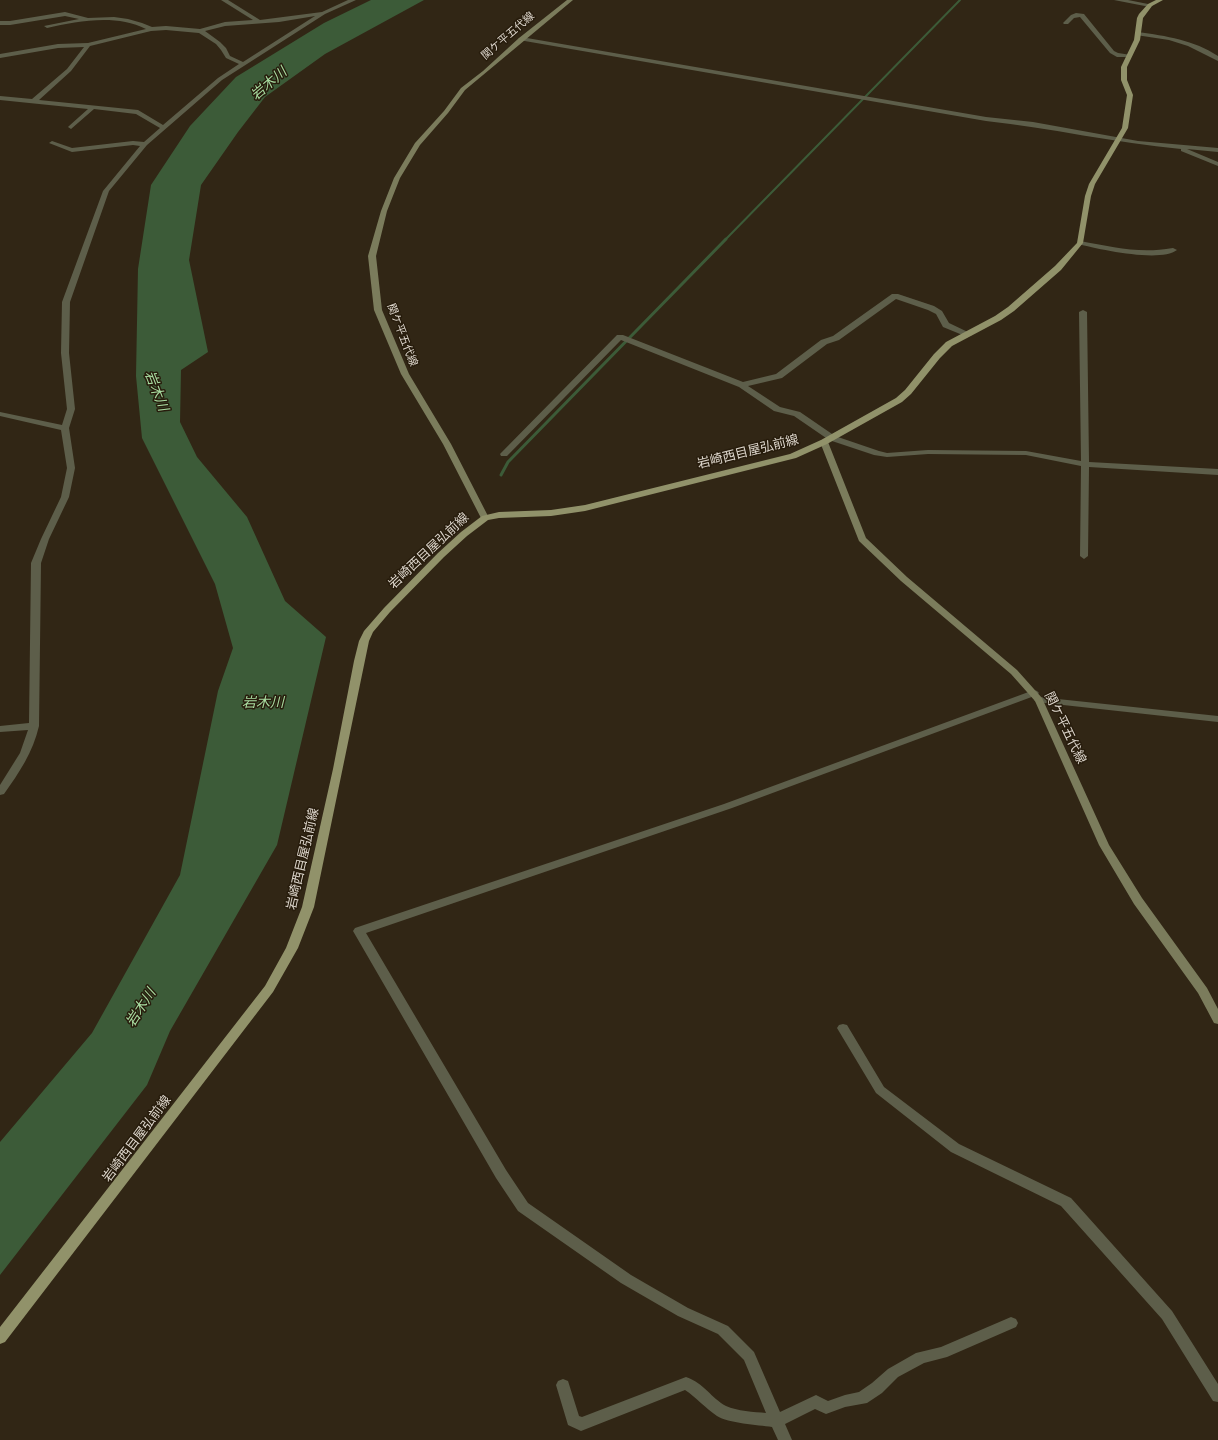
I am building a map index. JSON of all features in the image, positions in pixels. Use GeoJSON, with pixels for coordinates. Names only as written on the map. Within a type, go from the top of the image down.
{"type":"FeatureCollection","features":[{"type":"Feature","properties":{"kind":"main road","name":"関ケ平五代線"},"geometry":{"type":"LineString","coordinates":[[485,518],[447,444],[405,374],[378,310],[372,256],[384,211],[397,178],[418,144],[446,112],[463,89],[485,72],[521,39],[570,0]]}},
{"type":"Feature","properties":{"kind":"main road"},"geometry":{"type":"LineString","coordinates":[[1080,243],[1088,196],[1092,184],[1125,128],[1130,95],[1123,75],[1124,67],[1137,40],[1140,18],[1150,5],[1160,0]]}},
{"type":"Feature","properties":{"kind":"main road","name":"岩崎西目屋弘前線"},"geometry":{"type":"LineString","coordinates":[[0,1338],[87,1228],[254,1008],[284,965],[302,923],[315,880],[364,640],[377,621],[392,604],[464,534],[485,518],[498,515],[550,513],[585,508],[792,456],[828,440],[898,400],[910,389],[943,349],[1011,309],[1058,268],[1080,243]]}},
{"type":"Feature","properties":{"kind":"main road","name":"関ケ平五代線"},"geometry":{"type":"LineString","coordinates":[[828,440],[862,539],[904,579],[1014,672],[1036,697],[1104,845],[1138,901],[1203,991],[1218,1020]]}},
{"type":"Feature","properties":{"kind":"street"},"geometry":{"type":"LineString","coordinates":[[224,0],[260,22]]}},
{"type":"Feature","properties":{"kind":"street"},"geometry":{"type":"LineString","coordinates":[[0,792],[16,771],[31,739],[34,726],[36,563],[45,539],[65,497],[71,468],[65,428],[72,409],[65,353],[66,302],[106,191],[145,144],[220,79],[323,13],[353,0]]}},
{"type":"Feature","properties":{"kind":"street"},"geometry":{"type":"LineString","coordinates":[[1117,0],[1150,5]]}},
{"type":"Feature","properties":{"kind":"street"},"geometry":{"type":"LineString","coordinates":[[0,56],[43,48],[88,45],[151,30],[166,28],[200,31],[225,24],[279,20],[323,13]]}},
{"type":"Feature","properties":{"kind":"street"},"geometry":{"type":"LineString","coordinates":[[0,23],[10,23],[65,14],[88,20]]}},
{"type":"Feature","properties":{"kind":"street"},"geometry":{"type":"LineString","coordinates":[[1066,24],[1072,16],[1076,14],[1082,15],[1112,52],[1117,55],[1129,56]]}},
{"type":"Feature","properties":{"kind":"street"},"geometry":{"type":"LineString","coordinates":[[47,26],[101,18],[142,24],[151,30]]}},
{"type":"Feature","properties":{"kind":"street"},"geometry":{"type":"LineString","coordinates":[[200,31],[224,49],[228,57],[243,64]]}},
{"type":"Feature","properties":{"kind":"street"},"geometry":{"type":"LineString","coordinates":[[1138,34],[1158,36],[1195,46],[1210,53],[1218,59]]}},
{"type":"Feature","properties":{"kind":"street"},"geometry":{"type":"LineString","coordinates":[[521,39],[986,119],[1033,124],[1117,140],[1218,150]]}},
{"type":"Feature","properties":{"kind":"street"},"geometry":{"type":"LineString","coordinates":[[34,101],[69,70],[88,45]]}},
{"type":"Feature","properties":{"kind":"street"},"geometry":{"type":"LineString","coordinates":[[0,98],[138,112],[164,128]]}},
{"type":"Feature","properties":{"kind":"street"},"geometry":{"type":"LineString","coordinates":[[71,127],[92,108]]}},
{"type":"Feature","properties":{"kind":"street"},"geometry":{"type":"LineString","coordinates":[[52,143],[72,150],[133,143],[145,144]]}},
{"type":"Feature","properties":{"kind":"street"},"geometry":{"type":"LineString","coordinates":[[1174,146],[1218,164]]}},
{"type":"Feature","properties":{"kind":"street"},"geometry":{"type":"LineString","coordinates":[[1080,243],[1136,253],[1156,253],[1173,250]]}},
{"type":"Feature","properties":{"kind":"street"},"geometry":{"type":"LineString","coordinates":[[742,385],[779,376],[824,342],[836,338],[895,296],[931,308],[942,317],[946,325],[968,334]]}},
{"type":"Feature","properties":{"kind":"street"},"geometry":{"type":"LineString","coordinates":[[1083,312],[1085,464],[1084,556]]}},
{"type":"Feature","properties":{"kind":"street"},"geometry":{"type":"LineString","coordinates":[[504,454],[620,337],[742,385],[777,408],[797,414],[828,440],[877,453],[887,455],[928,452],[1026,453],[1085,464],[1218,472]]}},
{"type":"Feature","properties":{"kind":"street"},"geometry":{"type":"LineString","coordinates":[[0,414],[65,428]]}},
{"type":"Feature","properties":{"kind":"street"},"geometry":{"type":"LineString","coordinates":[[785,1440],[749,1356],[723,1330],[683,1312],[626,1279],[523,1207],[497,1168],[359,931],[728,806],[1036,697],[1218,719]]}},
{"type":"Feature","properties":{"kind":"street"},"geometry":{"type":"LineString","coordinates":[[0,729],[34,726]]}},
{"type":"Feature","properties":{"kind":"street"},"geometry":{"type":"LineString","coordinates":[[843,1028],[880,1090],[955,1148],[1066,1202],[1168,1315],[1218,1396]]}},
{"type":"Feature","properties":{"kind":"street"},"geometry":{"type":"LineString","coordinates":[[563,1385],[573,1420],[581,1424],[686,1383],[699,1391],[707,1400],[723,1412],[751,1418],[776,1421],[816,1401],[826,1408],[862,1398],[877,1388],[893,1373],[921,1358],[942,1353],[1011,1323]]}},
{"type":"Feature","properties":{"kind":"water","name":"岩木川"},"geometry":{"type":"Polygon","coordinates":[[[371,0],[424,0],[325,54],[265,97],[238,132],[201,185],[189,260],[208,352],[181,370],[180,422],[197,457],[247,517],[285,601],[326,637],[277,845],[170,1031],[147,1085],[0,1275],[0,1142],[92,1033],[180,875],[218,691],[233,648],[215,584],[142,438],[136,376],[138,269],[151,185],[190,126],[236,77],[324,23],[371,0]]]}},
{"type":"Feature","properties":{"kind":"waterway"},"geometry":{"type":"LineString","coordinates":[[725,240],[960,0]]}},
{"type":"Feature","properties":{"kind":"waterway"},"geometry":{"type":"LineString","coordinates":[[501,475],[508,462],[726,239]]}}]}
